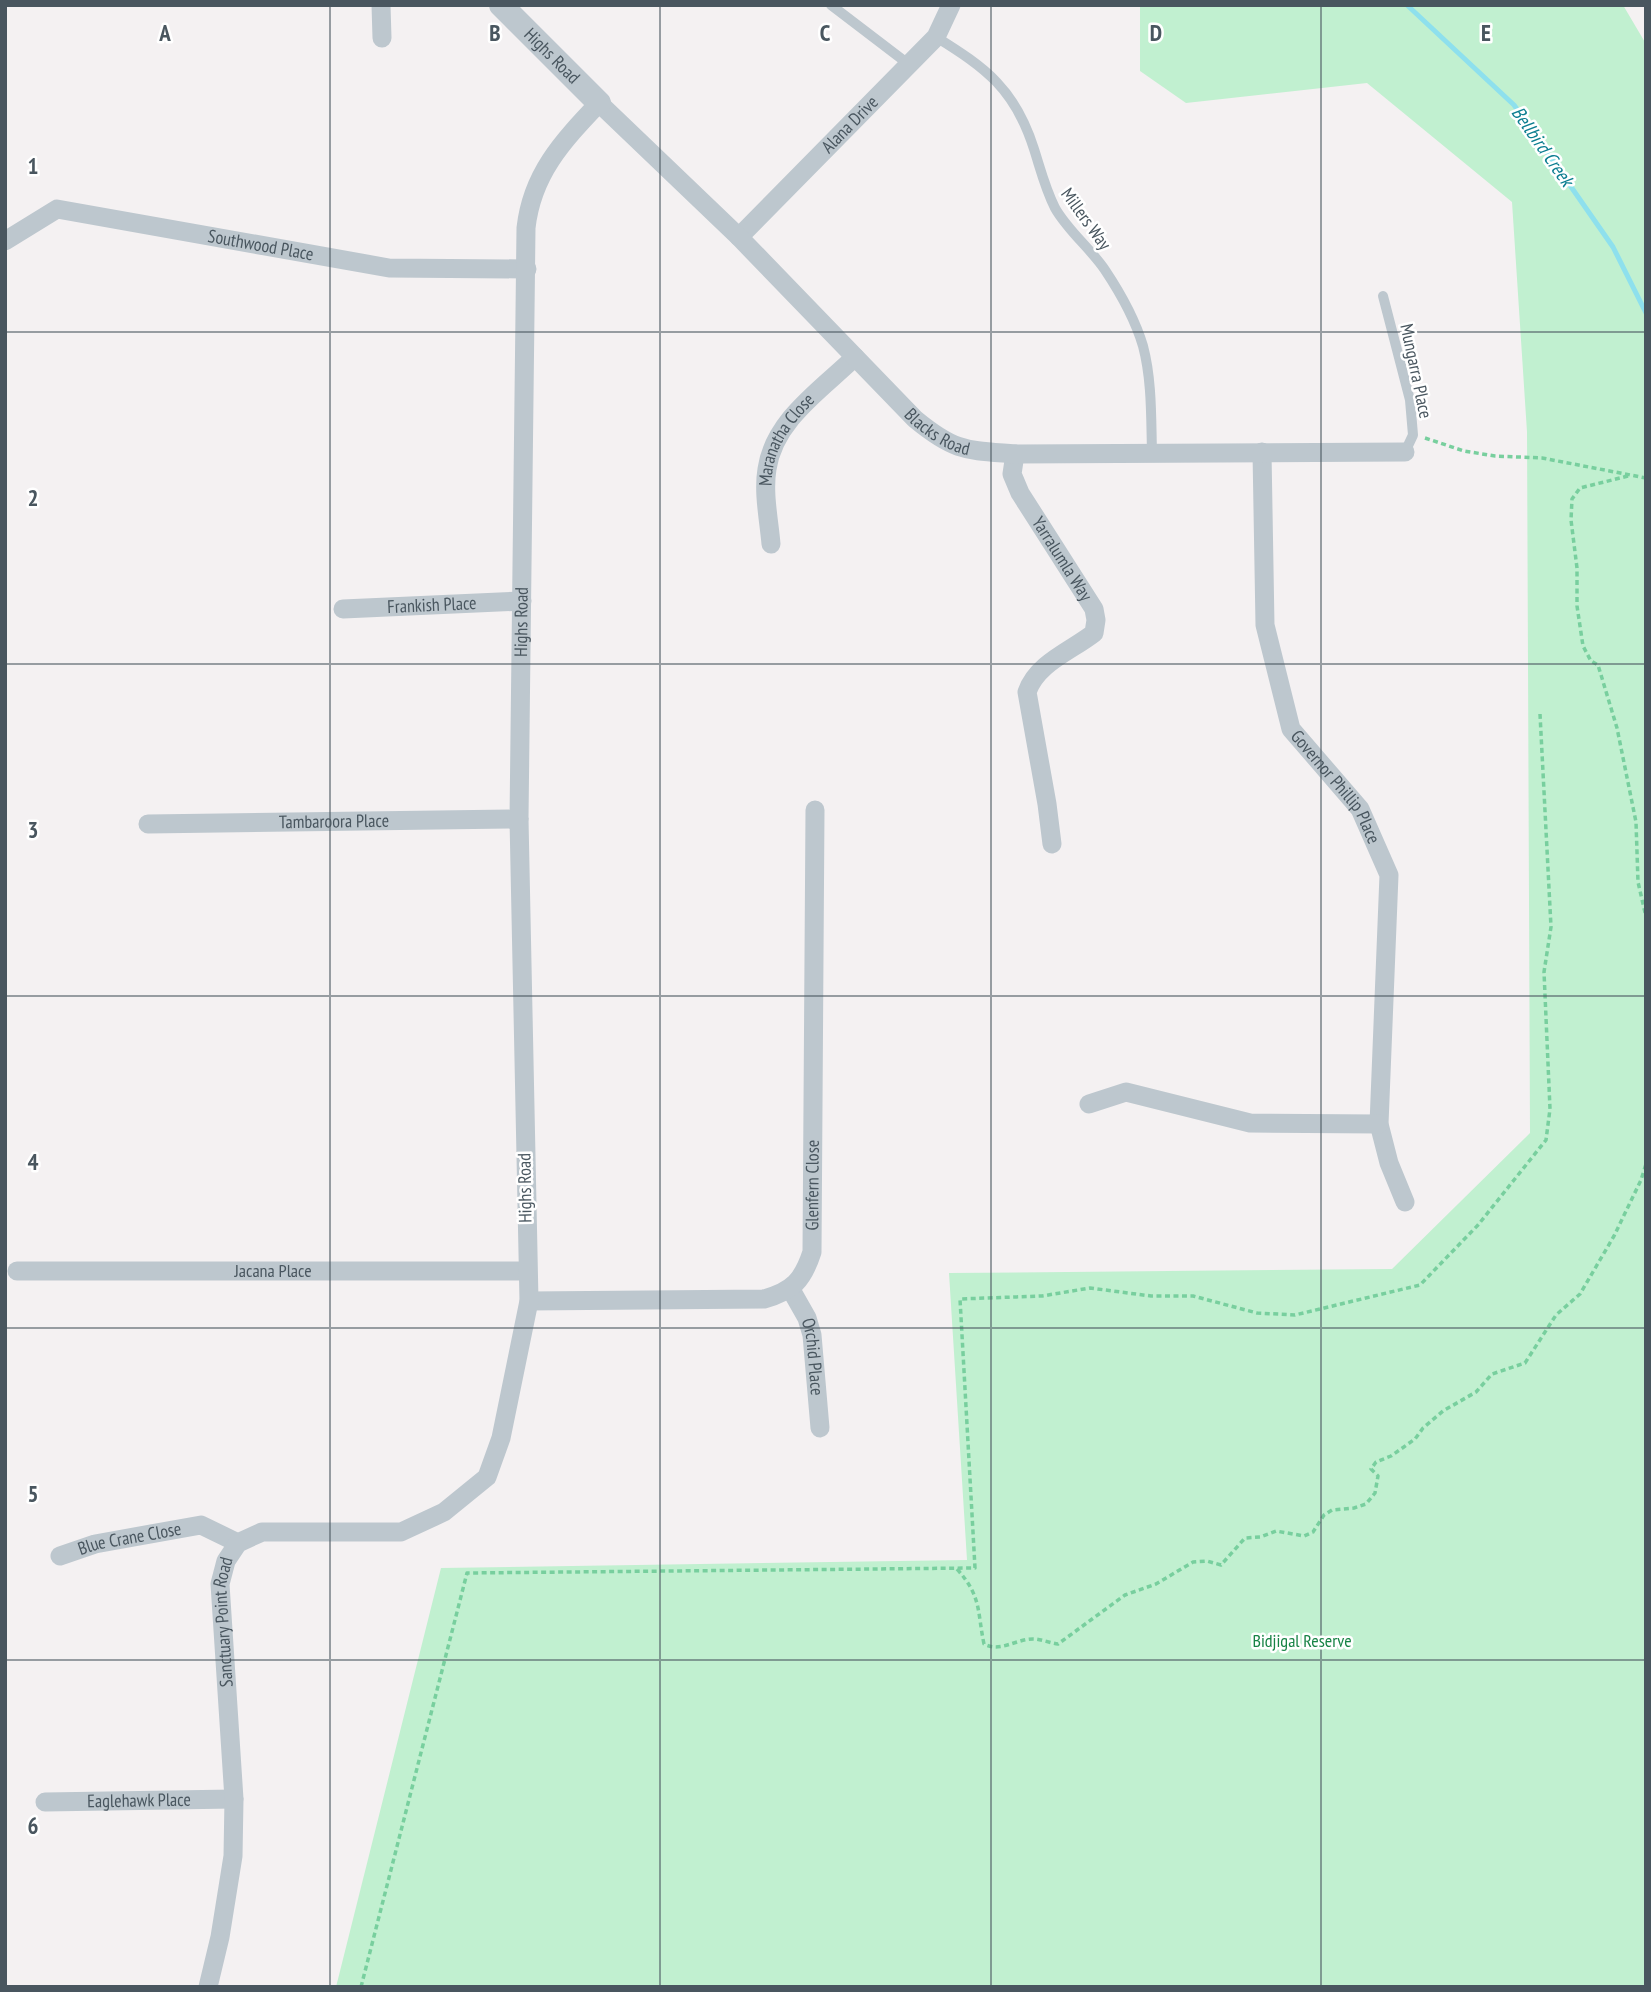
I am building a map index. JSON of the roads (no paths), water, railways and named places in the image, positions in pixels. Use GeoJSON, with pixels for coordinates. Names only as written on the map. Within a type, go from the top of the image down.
{"type":"FeatureCollection","features":[{"type":"Feature","properties":{"kind":"street"},"geometry":{"type":"LineString","coordinates":[[381,5],[382,38]]}},
{"type":"Feature","properties":{"kind":"street","name":"Highs Road"},"geometry":{"type":"LineString","coordinates":[[501,5],[599,103],[565,141],[536,183],[526,228],[519,818],[529,1301]]}},
{"type":"Feature","properties":{"kind":"street","name":"Alana Drive"},"geometry":{"type":"LineString","coordinates":[[738,237],[936,37],[951,5]]}},
{"type":"Feature","properties":{"kind":"street","name":"Blacks Road"},"geometry":{"type":"LineString","coordinates":[[599,103],[738,237],[915,419],[944,442],[965,450],[1015,454],[1262,452],[1409,443]]}},
{"type":"Feature","properties":{"kind":"street","name":"Southwood Place"},"geometry":{"type":"LineString","coordinates":[[5,241],[57,209],[389,268],[527,269]]}},
{"type":"Feature","properties":{"kind":"street","name":"Maranatha Close"},"geometry":{"type":"LineString","coordinates":[[771,544],[766,471],[771,449],[780,430],[855,357]]}},
{"type":"Feature","properties":{"kind":"street","name":"Governor Phillip Place"},"geometry":{"type":"LineString","coordinates":[[1262,452],[1265,625],[1291,729],[1360,809],[1389,875],[1379,1125],[1389,1163],[1405,1202]]}},
{"type":"Feature","properties":{"kind":"street","name":"Yarralumla Way"},"geometry":{"type":"LineString","coordinates":[[1015,454],[1012,474],[1020,493],[1094,609],[1096,620],[1094,633],[1040,670],[1032,679],[1027,692],[1052,844]]}},
{"type":"Feature","properties":{"kind":"street","name":"Frankish Place"},"geometry":{"type":"LineString","coordinates":[[343,609],[522,601]]}},
{"type":"Feature","properties":{"kind":"street","name":"Glenfern Close"},"geometry":{"type":"LineString","coordinates":[[790,1288],[805,1273],[812,1251],[815,810]]}},
{"type":"Feature","properties":{"kind":"street","name":"Tambaroora Place"},"geometry":{"type":"LineString","coordinates":[[148,824],[519,818]]}},
{"type":"Feature","properties":{"kind":"street"},"geometry":{"type":"LineString","coordinates":[[1089,1104],[1126,1092],[1250,1123],[1379,1125]]}},
{"type":"Feature","properties":{"kind":"street","name":"Jacana Place"},"geometry":{"type":"LineString","coordinates":[[17,1271],[527,1271]]}},
{"type":"Feature","properties":{"kind":"street"},"geometry":{"type":"LineString","coordinates":[[529,1301],[764,1299],[790,1288]]}},
{"type":"Feature","properties":{"kind":"street","name":"Orchid Place"},"geometry":{"type":"LineString","coordinates":[[790,1288],[813,1335],[820,1428]]}},
{"type":"Feature","properties":{"kind":"street","name":"Sanctuary Point Road"},"geometry":{"type":"LineString","coordinates":[[208,1987],[220,1937],[233,1856],[234,1799],[220,1584],[226,1561],[238,1543],[262,1532],[401,1532],[444,1512],[487,1477],[501,1438],[529,1301]]}},
{"type":"Feature","properties":{"kind":"street","name":"Blue Crane Close"},"geometry":{"type":"LineString","coordinates":[[60,1556],[95,1544],[201,1525],[238,1543]]}},
{"type":"Feature","properties":{"kind":"street","name":"Eaglehawk Place"},"geometry":{"type":"LineString","coordinates":[[45,1802],[234,1799]]}},
{"type":"Feature","properties":{"kind":"lane"},"geometry":{"type":"LineString","coordinates":[[831,5],[908,63]]}},
{"type":"Feature","properties":{"kind":"lane","name":"Millers Way"},"geometry":{"type":"LineString","coordinates":[[936,37],[977,62],[992,75],[1021,116],[1034,149],[1042,182],[1058,212],[1104,268],[1127,307],[1143,347],[1149,386],[1152,452]]}},
{"type":"Feature","properties":{"kind":"lane","name":"Mungarra Place"},"geometry":{"type":"LineString","coordinates":[[1383,296],[1410,400],[1409,443]]}},
{"type":"Feature","properties":{"kind":"waterway","name":"Bellbird Creek"},"geometry":{"type":"LineString","coordinates":[[1407,5],[1514,105],[1613,247],[1646,313]]}},
{"type":"Feature","properties":{"kind":"park label","name":"Bidjigal Reserve"},"geometry":{"type":"Point","coordinates":[1302,1641]}}]}
